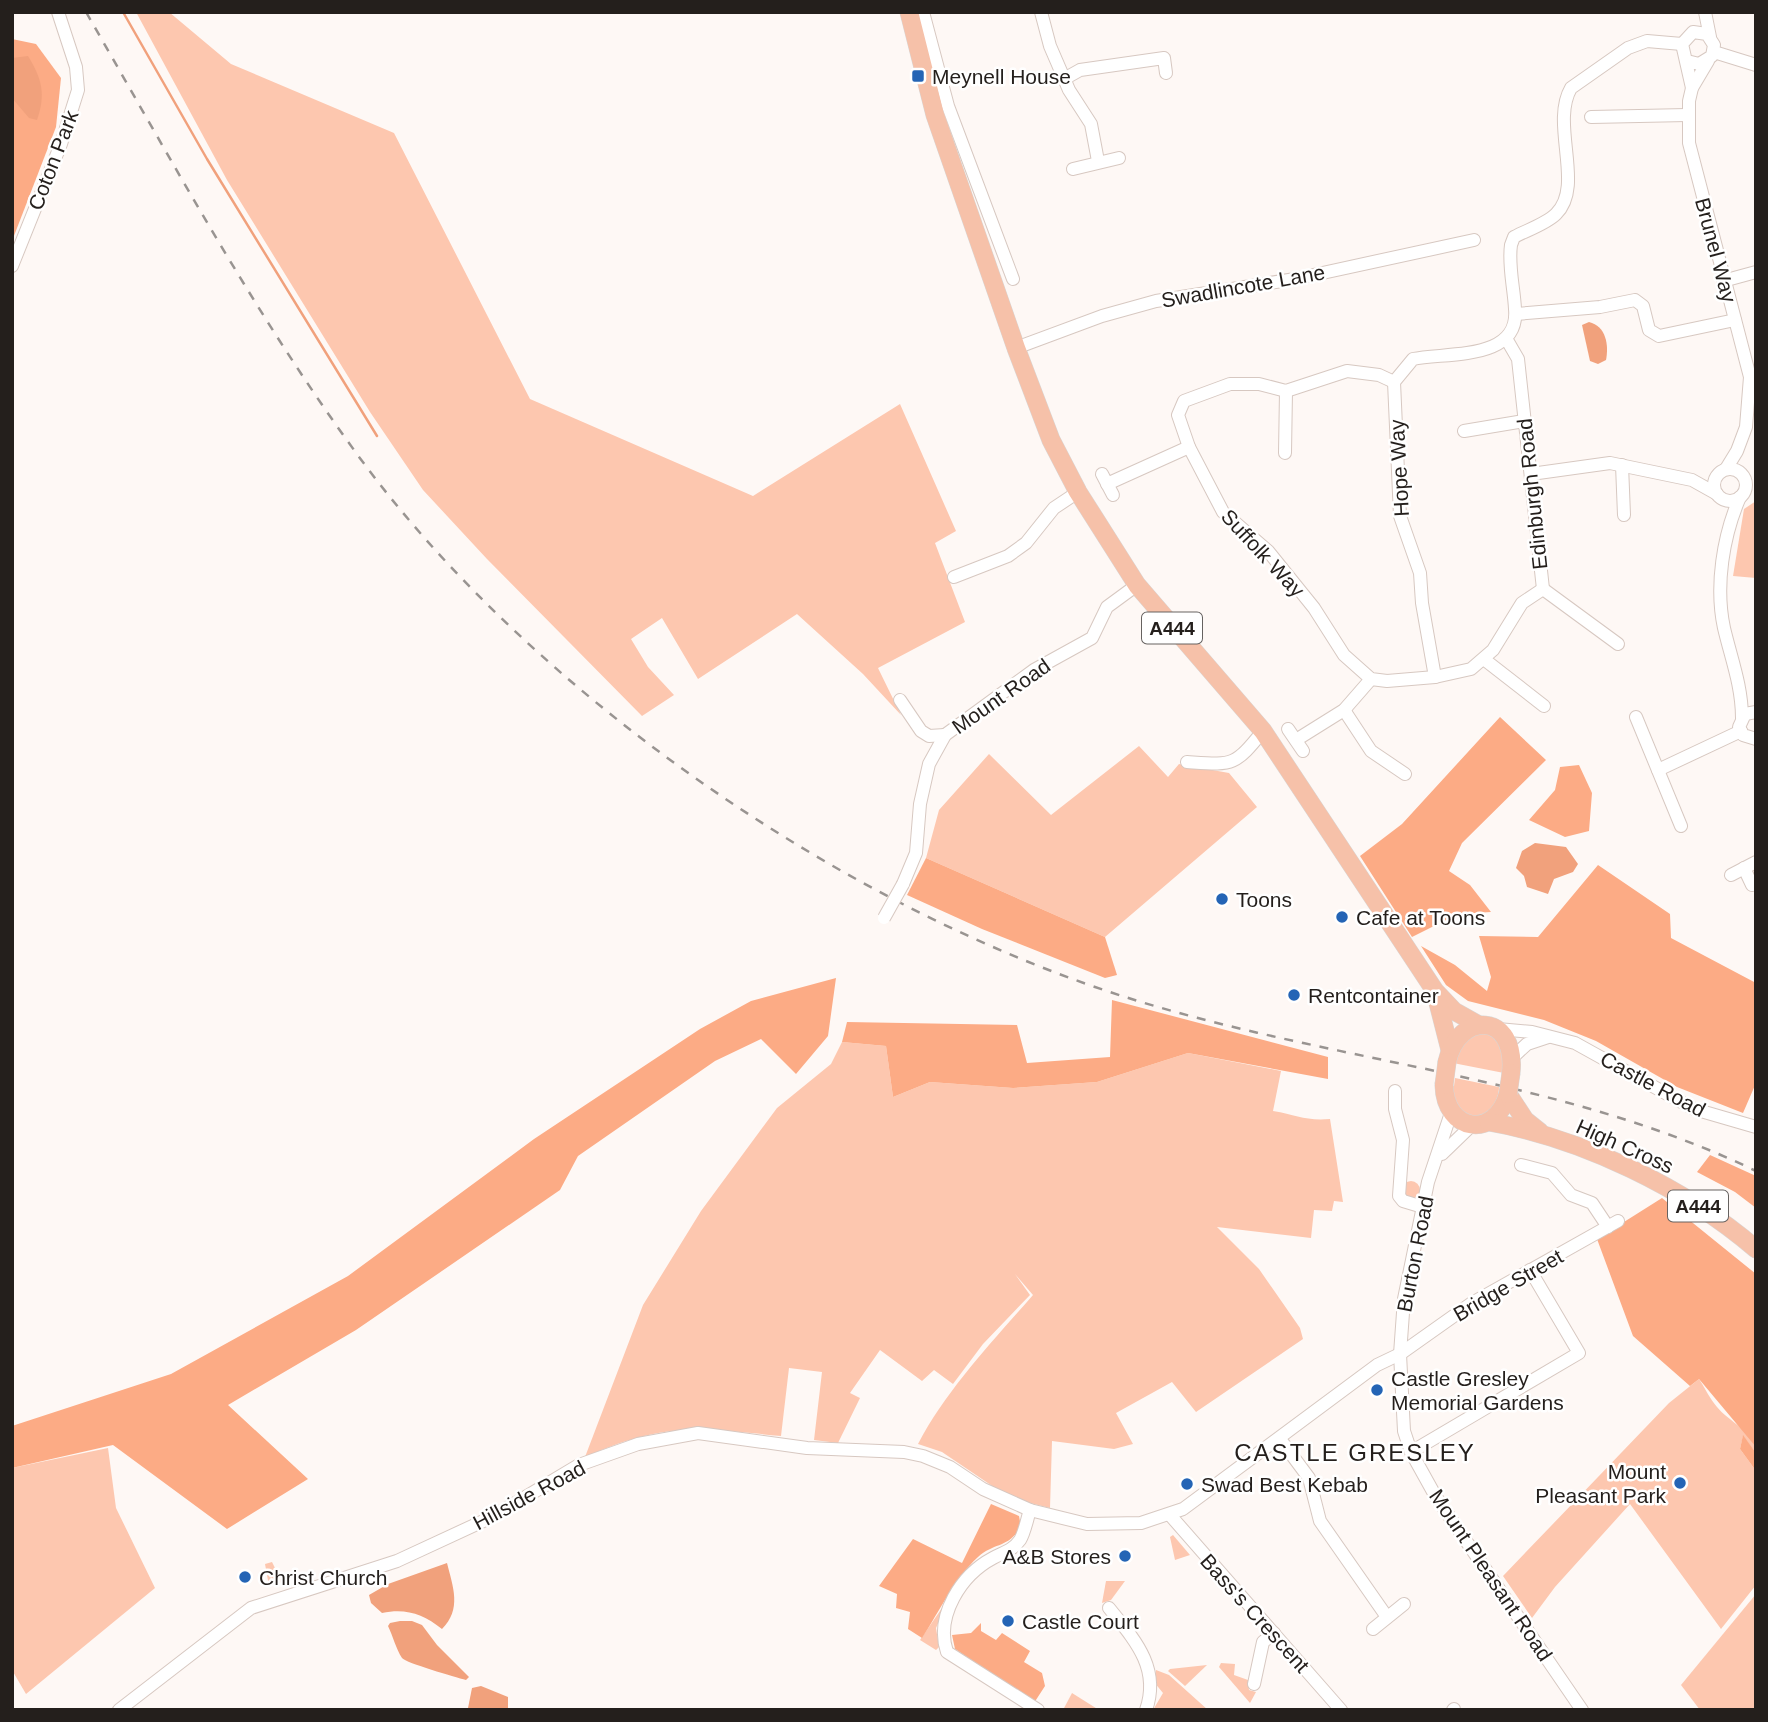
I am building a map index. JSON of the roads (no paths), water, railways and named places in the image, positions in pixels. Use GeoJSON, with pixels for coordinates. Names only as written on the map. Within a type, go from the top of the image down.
{"type":"FeatureCollection","features":[{"type":"Feature","properties":{"kind":"highway","name":"A444"},"geometry":{"type":"LineString","coordinates":[[909,12],[920,65],[958,157],[1016,348],[1051,440],[1078,492],[1137,585],[1263,731],[1435,991],[1454,1011],[1479,1025],[1498,1029]]}},
{"type":"Feature","properties":{"kind":"highway","name":"A444"},"geometry":{"type":"LineString","coordinates":[[1435,991],[1449,1056],[1444,1101],[1451,1113],[1480,1124]]}},
{"type":"Feature","properties":{"kind":"highway"},"geometry":{"type":"LineString","coordinates":[[1449,1056],[1466,1030],[1479,1025]]}},
{"type":"Feature","properties":{"kind":"highway"},"geometry":{"type":"LineString","coordinates":[[1480,1124],[1502,1111],[1508,1094],[1512,1065],[1511,1044],[1498,1029]]}},
{"type":"Feature","properties":{"kind":"highway","name":"High Cross"},"geometry":{"type":"LineString","coordinates":[[1508,1094],[1525,1120],[1543,1134]]}},
{"type":"Feature","properties":{"kind":"highway","name":"High Cross"},"geometry":{"type":"LineString","coordinates":[[1480,1124],[1543,1134],[1633,1171],[1714,1215],[1756,1249]]}},
{"type":"Feature","properties":{"kind":"street","name":"Coton Park"},"geometry":{"type":"LineString","coordinates":[[12,266],[61,144],[78,90],[73,54],[58,12]]}},
{"type":"Feature","properties":{"kind":"street"},"geometry":{"type":"LineString","coordinates":[[923,12],[958,157],[1013,279]]}},
{"type":"Feature","properties":{"kind":"street"},"geometry":{"type":"LineString","coordinates":[[1041,12],[1050,46],[1064,79],[1091,124],[1098,161]]}},
{"type":"Feature","properties":{"kind":"street"},"geometry":{"type":"LineString","coordinates":[[1703,12],[1693,32],[1682,44],[1687,61],[1699,64],[1711,56],[1756,65]]}},
{"type":"Feature","properties":{"kind":"street"},"geometry":{"type":"LineString","coordinates":[[1703,12],[1710,37],[1711,56]]}},
{"type":"Feature","properties":{"kind":"street"},"geometry":{"type":"LineString","coordinates":[[1693,32],[1710,37]]}},
{"type":"Feature","properties":{"kind":"street"},"geometry":{"type":"LineString","coordinates":[[1394,382],[1413,359],[1492,348],[1507,340],[1516,314],[1509,253],[1514,237],[1556,215],[1563,205],[1569,184],[1564,106],[1571,88],[1628,48],[1647,41],[1682,44]]}},
{"type":"Feature","properties":{"kind":"street","name":"Brunel Way"},"geometry":{"type":"LineString","coordinates":[[1711,56],[1692,88],[1687,114],[1689,143],[1723,281],[1735,320],[1751,353],[1751,401],[1737,451],[1721,473]]}},
{"type":"Feature","properties":{"kind":"street"},"geometry":{"type":"LineString","coordinates":[[1064,79],[1080,71],[1164,58],[1166,73]]}},
{"type":"Feature","properties":{"kind":"street","name":"Brunel Way"},"geometry":{"type":"LineString","coordinates":[[1687,61],[1692,88]]}},
{"type":"Feature","properties":{"kind":"street"},"geometry":{"type":"LineString","coordinates":[[1599,112],[1687,114]]}},
{"type":"Feature","properties":{"kind":"street"},"geometry":{"type":"LineString","coordinates":[[1073,169],[1119,158]]}},
{"type":"Feature","properties":{"kind":"street","name":"Swadlincote Lane"},"geometry":{"type":"LineString","coordinates":[[1016,348],[1092,319],[1156,301],[1294,279],[1474,240]]}},
{"type":"Feature","properties":{"kind":"street"},"geometry":{"type":"LineString","coordinates":[[1723,281],[1756,272]]}},
{"type":"Feature","properties":{"kind":"street"},"geometry":{"type":"LineString","coordinates":[[1516,314],[1590,308],[1635,300],[1643,306],[1649,330],[1659,335],[1735,320]]}},
{"type":"Feature","properties":{"kind":"street","name":"Edinburgh Road"},"geometry":{"type":"LineString","coordinates":[[1485,660],[1522,603],[1543,589],[1518,359],[1507,340]]}},
{"type":"Feature","properties":{"kind":"street","name":"Suffolk Way"},"geometry":{"type":"LineString","coordinates":[[1371,680],[1343,655],[1314,608],[1268,551],[1223,512],[1189,447],[1178,415],[1184,401],[1230,384],[1259,384],[1286,391],[1347,371],[1379,375],[1394,382]]}},
{"type":"Feature","properties":{"kind":"street","name":"Hope Way"},"geometry":{"type":"LineString","coordinates":[[1394,382],[1400,516],[1420,573],[1422,603],[1435,677]]}},
{"type":"Feature","properties":{"kind":"street"},"geometry":{"type":"LineString","coordinates":[[1285,453],[1286,391]]}},
{"type":"Feature","properties":{"kind":"street"},"geometry":{"type":"LineString","coordinates":[[1464,431],[1524,421]]}},
{"type":"Feature","properties":{"kind":"street"},"geometry":{"type":"LineString","coordinates":[[1108,484],[1189,447]]}},
{"type":"Feature","properties":{"kind":"street","name":"Brunel Way"},"geometry":{"type":"LineString","coordinates":[[1737,451],[1742,475]]}},
{"type":"Feature","properties":{"kind":"street"},"geometry":{"type":"LineString","coordinates":[[1531,474],[1609,463],[1692,481],[1730,501],[1756,486],[1742,475],[1721,473],[1692,481]]}},
{"type":"Feature","properties":{"kind":"street"},"geometry":{"type":"LineString","coordinates":[[1622,465],[1624,515]]}},
{"type":"Feature","properties":{"kind":"street"},"geometry":{"type":"LineString","coordinates":[[1721,473],[1714,484],[1729,521]]}},
{"type":"Feature","properties":{"kind":"street"},"geometry":{"type":"LineString","coordinates":[[1742,475],[1742,495],[1729,521],[1721,580],[1721,607],[1748,734]]}},
{"type":"Feature","properties":{"kind":"street"},"geometry":{"type":"LineString","coordinates":[[954,577],[1008,556],[1026,543],[1054,508],[1078,492]]}},
{"type":"Feature","properties":{"kind":"street","name":"Mount Road"},"geometry":{"type":"LineString","coordinates":[[884,918],[916,853],[920,804],[929,764],[945,735],[1034,670],[1092,638],[1107,607],[1137,585]]}},
{"type":"Feature","properties":{"kind":"street"},"geometry":{"type":"LineString","coordinates":[[1543,589],[1618,644]]}},
{"type":"Feature","properties":{"kind":"street"},"geometry":{"type":"LineString","coordinates":[[1288,730],[1300,746],[1343,710],[1371,680],[1435,677],[1471,669],[1485,660],[1544,706]]}},
{"type":"Feature","properties":{"kind":"street"},"geometry":{"type":"LineString","coordinates":[[1658,770],[1748,734],[1756,711],[1740,688]]}},
{"type":"Feature","properties":{"kind":"street"},"geometry":{"type":"LineString","coordinates":[[900,700],[921,731],[929,736],[945,735]]}},
{"type":"Feature","properties":{"kind":"street"},"geometry":{"type":"LineString","coordinates":[[1343,710],[1371,751],[1405,774]]}},
{"type":"Feature","properties":{"kind":"street"},"geometry":{"type":"LineString","coordinates":[[1636,717],[1681,826]]}},
{"type":"Feature","properties":{"kind":"street"},"geometry":{"type":"LineString","coordinates":[[1188,762],[1225,765],[1242,758],[1263,731]]}},
{"type":"Feature","properties":{"kind":"street"},"geometry":{"type":"LineString","coordinates":[[1731,875],[1750,865],[1752,885]]}},
{"type":"Feature","properties":{"kind":"street","name":"Castle Road"},"geometry":{"type":"LineString","coordinates":[[1498,1029],[1551,1036],[1583,1047],[1693,1109],[1756,1127]]}},
{"type":"Feature","properties":{"kind":"street"},"geometry":{"type":"LineString","coordinates":[[1512,1065],[1527,1044],[1551,1036]]}},
{"type":"Feature","properties":{"kind":"street"},"geometry":{"type":"LineString","coordinates":[[1395,1091],[1403,1140],[1399,1196],[1403,1201],[1423,1207]]}},
{"type":"Feature","properties":{"kind":"street","name":"Burton Road"},"geometry":{"type":"LineString","coordinates":[[1400,1354],[1405,1298],[1423,1207],[1451,1113]]}},
{"type":"Feature","properties":{"kind":"street","name":"Burton Road"},"geometry":{"type":"LineString","coordinates":[[1439,1156],[1480,1124]]}},
{"type":"Feature","properties":{"kind":"street","name":"Bridge Street"},"geometry":{"type":"LineString","coordinates":[[1170,1515],[1193,1503],[1372,1368],[1400,1354],[1472,1303],[1613,1224],[1592,1203],[1571,1195],[1552,1173],[1521,1165]]}},
{"type":"Feature","properties":{"kind":"street"},"geometry":{"type":"LineString","coordinates":[[1411,1452],[1579,1353],[1530,1270]]}},
{"type":"Feature","properties":{"kind":"street","name":"Mount Pleasant Road"},"geometry":{"type":"LineString","coordinates":[[1400,1354],[1402,1417],[1411,1452],[1436,1497],[1582,1710]]}},
{"type":"Feature","properties":{"kind":"street","name":"Hillside Road"},"geometry":{"type":"LineString","coordinates":[[119,1710],[251,1608],[397,1561],[492,1517],[579,1465],[673,1436],[698,1433],[807,1448],[906,1452],[950,1467],[1012,1503],[1087,1524],[1141,1523],[1170,1515]]}},
{"type":"Feature","properties":{"kind":"street"},"geometry":{"type":"LineString","coordinates":[[1280,1439],[1309,1478],[1320,1521],[1387,1617]]}},
{"type":"Feature","properties":{"kind":"street"},"geometry":{"type":"LineString","coordinates":[[1030,1510],[1022,1538],[1009,1552],[981,1566],[960,1587],[946,1612],[941,1635],[947,1652],[1038,1710]]}},
{"type":"Feature","properties":{"kind":"street","name":"Bass's Crescent"},"geometry":{"type":"LineString","coordinates":[[1170,1515],[1341,1710]]}},
{"type":"Feature","properties":{"kind":"street"},"geometry":{"type":"LineString","coordinates":[[1373,1629],[1404,1604]]}},
{"type":"Feature","properties":{"kind":"street"},"geometry":{"type":"LineString","coordinates":[[1109,1608],[1145,1654],[1149,1679],[1146,1710]]}},
{"type":"Feature","properties":{"kind":"street"},"geometry":{"type":"LineString","coordinates":[[1254,1684],[1263,1642],[1274,1633]]}},
{"type":"Feature","properties":{"kind":"waterway"},"geometry":{"type":"LineString","coordinates":[[123,12],[207,159],[377,436]]}},
{"type":"Feature","properties":{"kind":"railway"},"geometry":{"type":"LineString","coordinates":[[86,12],[247,290],[354,450],[427,540],[511,627],[604,709],[704,784],[810,853],[919,912],[1029,962],[1138,1001],[1215,1023],[1451,1074],[1606,1114],[1682,1139],[1756,1171]]}},
{"type":"Feature","properties":{"kind":"place","name":"Meynell House"},"geometry":{"type":"Point","coordinates":[918,76]}},
{"type":"Feature","properties":{"kind":"place","name":"Toons"},"geometry":{"type":"Point","coordinates":[1222,899]}},
{"type":"Feature","properties":{"kind":"place","name":"Cafe at Toons"},"geometry":{"type":"Point","coordinates":[1342,917]}},
{"type":"Feature","properties":{"kind":"place","name":"Rentcontainer"},"geometry":{"type":"Point","coordinates":[1294,995]}},
{"type":"Feature","properties":{"kind":"place","name":"Castle Gresley Memorial Gardens"},"geometry":{"type":"Point","coordinates":[1377,1390]}},
{"type":"Feature","properties":{"kind":"place","name":"Mount Pleasant Park"},"geometry":{"type":"Point","coordinates":[1680,1483]}},
{"type":"Feature","properties":{"kind":"place","name":"Swad Best Kebab"},"geometry":{"type":"Point","coordinates":[1187,1484]}},
{"type":"Feature","properties":{"kind":"place","name":"A&B Stores"},"geometry":{"type":"Point","coordinates":[1125,1556]}},
{"type":"Feature","properties":{"kind":"place","name":"Christ Church"},"geometry":{"type":"Point","coordinates":[245,1577]}},
{"type":"Feature","properties":{"kind":"place","name":"Castle Court"},"geometry":{"type":"Point","coordinates":[1008,1621]}},
{"type":"Feature","properties":{"kind":"district","name":"CASTLE GRESLEY"},"geometry":{"type":"Point","coordinates":[1355,1452]}}]}
